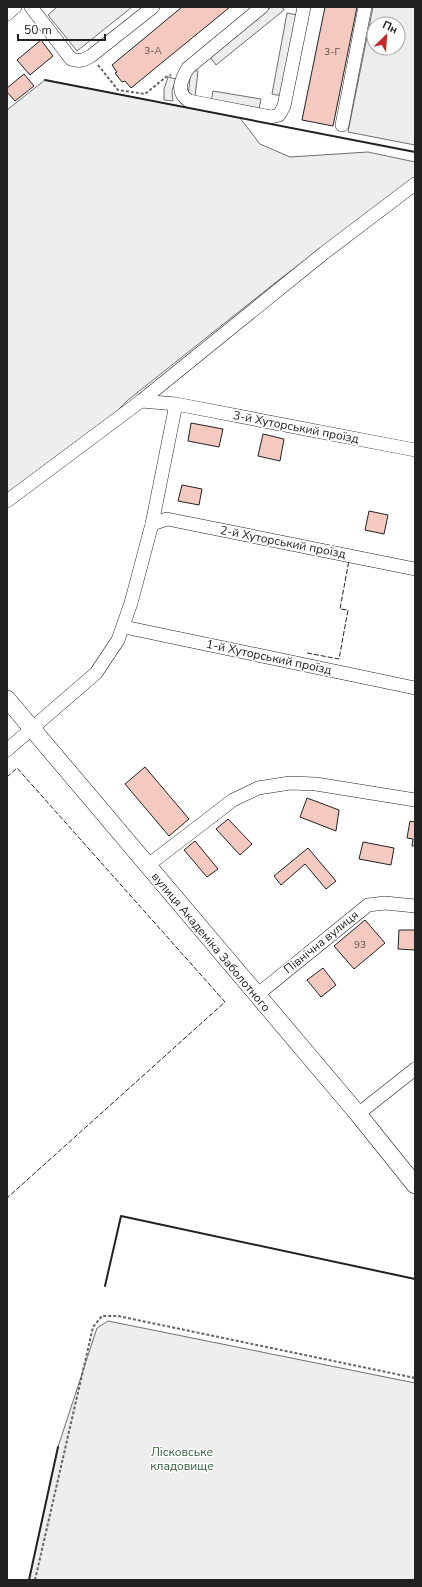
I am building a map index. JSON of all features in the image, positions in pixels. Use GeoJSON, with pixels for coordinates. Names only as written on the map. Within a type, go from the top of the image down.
{"type":"FeatureCollection","features":[{"type":"Feature","properties":{"kind":"main road","name":"вулиця Академіка Заболотного"},"geometry":{"type":"LineString","coordinates":[[7,699],[358,1114],[415,1185]]}},
{"type":"Feature","properties":{"kind":"street"},"geometry":{"type":"LineString","coordinates":[[7,14],[15,7]]}},
{"type":"Feature","properties":{"kind":"street"},"geometry":{"type":"LineString","coordinates":[[31,7],[71,59],[83,61],[153,7]]}},
{"type":"Feature","properties":{"kind":"street"},"geometry":{"type":"LineString","coordinates":[[262,7],[188,68],[180,87],[182,95],[189,101],[276,117],[279,115],[284,106],[304,7]]}},
{"type":"Feature","properties":{"kind":"street"},"geometry":{"type":"LineString","coordinates":[[342,125],[365,7]]}},
{"type":"Feature","properties":{"kind":"street"},"geometry":{"type":"LineString","coordinates":[[7,501],[141,401],[324,253],[415,184]]}},
{"type":"Feature","properties":{"kind":"street","name":"3-й Хуторський проїзд"},"geometry":{"type":"LineString","coordinates":[[141,401],[176,404],[415,450]]}},
{"type":"Feature","properties":{"kind":"street"},"geometry":{"type":"LineString","coordinates":[[7,750],[96,673],[112,651],[124,627],[152,524],[176,404]]}},
{"type":"Feature","properties":{"kind":"street","name":"2-й Хуторський проїзд"},"geometry":{"type":"LineString","coordinates":[[152,524],[167,519],[415,569]]}},
{"type":"Feature","properties":{"kind":"street","name":"1-й Хуторський проїзд"},"geometry":{"type":"LineString","coordinates":[[124,627],[415,688]]}},
{"type":"Feature","properties":{"kind":"street"},"geometry":{"type":"LineString","coordinates":[[147,866],[233,800],[258,788],[290,783],[316,784],[415,800]]}},
{"type":"Feature","properties":{"kind":"street","name":"Північна вулиця"},"geometry":{"type":"LineString","coordinates":[[257,995],[368,905],[385,903],[415,906]]}},
{"type":"Feature","properties":{"kind":"street"},"geometry":{"type":"LineString","coordinates":[[358,1114],[415,1069]]}},
{"type":"Feature","properties":{"kind":"path"},"geometry":{"type":"LineString","coordinates":[[91,56],[118,90],[146,94],[166,77],[188,68]]}},
{"type":"Feature","properties":{"kind":"path"},"geometry":{"type":"LineString","coordinates":[[35,1580],[93,1327],[102,1316],[118,1316],[415,1378]]}},
{"type":"Feature","properties":{"kind":"green space"},"geometry":{"type":"Polygon","coordinates":[[[45,80],[240,118],[260,144],[290,157],[368,152],[415,162],[415,178],[280,279],[128,400],[106,422],[7,494],[7,110],[45,80]]]}},
{"type":"Feature","properties":{"kind":"green space","name":"Лісковське кладовище"},"geometry":{"type":"Polygon","coordinates":[[[108,1321],[415,1383],[415,1580],[29,1580],[58,1447],[97,1328],[108,1321]]]}},
{"type":"Feature","properties":{"kind":"shaded area"},"geometry":{"type":"Polygon","coordinates":[[[57,7],[132,7],[77,51],[48,15],[57,7]]]}},
{"type":"Feature","properties":{"kind":"shaded area"},"geometry":{"type":"Polygon","coordinates":[[[271,7],[282,7],[284,10],[216,65],[210,57],[271,7]]]}},
{"type":"Feature","properties":{"kind":"shaded area"},"geometry":{"type":"Polygon","coordinates":[[[373,7],[415,7],[415,145],[348,132],[366,42],[366,56],[406,56],[406,16],[371,16],[373,7]]]}},
{"type":"Feature","properties":{"kind":"shaded area"},"geometry":{"type":"Polygon","coordinates":[[[287,13],[297,15],[282,96],[272,94],[287,13]]]}},
{"type":"Feature","properties":{"kind":"shaded area"},"geometry":{"type":"Polygon","coordinates":[[[191,70],[198,71],[195,97],[188,96],[191,70]]]}},
{"type":"Feature","properties":{"kind":"shaded area"},"geometry":{"type":"Polygon","coordinates":[[[168,77],[176,79],[172,91],[173,101],[164,100],[164,89],[168,77]]]}},
{"type":"Feature","properties":{"kind":"shaded area"},"geometry":{"type":"Polygon","coordinates":[[[213,91],[261,99],[259,109],[211,101],[213,91]]]}},
{"type":"Feature","properties":{"kind":"building"},"geometry":{"type":"Polygon","coordinates":[[[182,7],[230,7],[131,88],[125,81],[122,82],[115,73],[117,72],[112,65],[182,7]]]}},
{"type":"Feature","properties":{"kind":"building"},"geometry":{"type":"Polygon","coordinates":[[[325,7],[357,7],[333,126],[302,120],[325,7]]]}},
{"type":"Feature","properties":{"kind":"building"},"geometry":{"type":"Polygon","coordinates":[[[41,40],[53,56],[30,75],[17,60],[41,40]]]}},
{"type":"Feature","properties":{"kind":"building"},"geometry":{"type":"Polygon","coordinates":[[[24,74],[34,86],[15,101],[7,92],[7,88],[24,74]]]}},
{"type":"Feature","properties":{"kind":"building"},"geometry":{"type":"Polygon","coordinates":[[[191,423],[223,429],[219,447],[188,441],[191,423]]]}},
{"type":"Feature","properties":{"kind":"building"},"geometry":{"type":"Polygon","coordinates":[[[263,434],[284,439],[280,461],[258,456],[263,434]]]}},
{"type":"Feature","properties":{"kind":"building"},"geometry":{"type":"Polygon","coordinates":[[[182,485],[202,489],[199,505],[178,501],[182,485]]]}},
{"type":"Feature","properties":{"kind":"building"},"geometry":{"type":"Polygon","coordinates":[[[369,511],[388,515],[384,534],[365,530],[369,511]]]}},
{"type":"Feature","properties":{"kind":"building"},"geometry":{"type":"Polygon","coordinates":[[[145,767],[189,819],[169,836],[125,784],[145,767]]]}},
{"type":"Feature","properties":{"kind":"building"},"geometry":{"type":"Polygon","coordinates":[[[307,798],[339,810],[336,831],[300,817],[307,798]]]}},
{"type":"Feature","properties":{"kind":"building"},"geometry":{"type":"Polygon","coordinates":[[[228,819],[252,844],[240,855],[216,829],[228,819]]]}},
{"type":"Feature","properties":{"kind":"building"},"geometry":{"type":"Polygon","coordinates":[[[410,821],[415,822],[415,846],[412,846],[413,839],[407,838],[410,821]]]}},
{"type":"Feature","properties":{"kind":"building"},"geometry":{"type":"Polygon","coordinates":[[[195,841],[218,869],[207,877],[184,850],[195,841]]]}},
{"type":"Feature","properties":{"kind":"building"},"geometry":{"type":"Polygon","coordinates":[[[363,842],[394,848],[391,865],[359,859],[363,842]]]}},
{"type":"Feature","properties":{"kind":"building"},"geometry":{"type":"Polygon","coordinates":[[[308,848],[336,881],[326,889],[305,864],[281,885],[274,876],[308,848]]]}},
{"type":"Feature","properties":{"kind":"building"},"geometry":{"type":"Polygon","coordinates":[[[365,920],[385,943],[354,969],[334,946],[365,920]]]}},
{"type":"Feature","properties":{"kind":"building"},"geometry":{"type":"Polygon","coordinates":[[[399,930],[415,930],[415,950],[398,949],[399,930]]]}},
{"type":"Feature","properties":{"kind":"building"},"geometry":{"type":"Polygon","coordinates":[[[323,968],[336,985],[321,997],[307,980],[323,968]]]}},
{"type":"Feature","properties":{"kind":"fence"},"geometry":{"type":"LineString","coordinates":[[307,653],[339,659],[348,610],[340,609],[349,560]]}},
{"type":"Feature","properties":{"kind":"fence"},"geometry":{"type":"LineString","coordinates":[[7,777],[17,768],[225,1002],[7,1198]]}},
{"type":"Feature","properties":{"kind":"wall"},"geometry":{"type":"LineString","coordinates":[[45,80],[415,152]]}},
{"type":"Feature","properties":{"kind":"wall"},"geometry":{"type":"LineString","coordinates":[[415,239],[415,245]]}},
{"type":"Feature","properties":{"kind":"wall"},"geometry":{"type":"LineString","coordinates":[[105,1286],[121,1216],[415,1279]]}},
{"type":"Feature","properties":{"kind":"wall"},"geometry":{"type":"LineString","coordinates":[[29,1580],[58,1447]]}}]}
